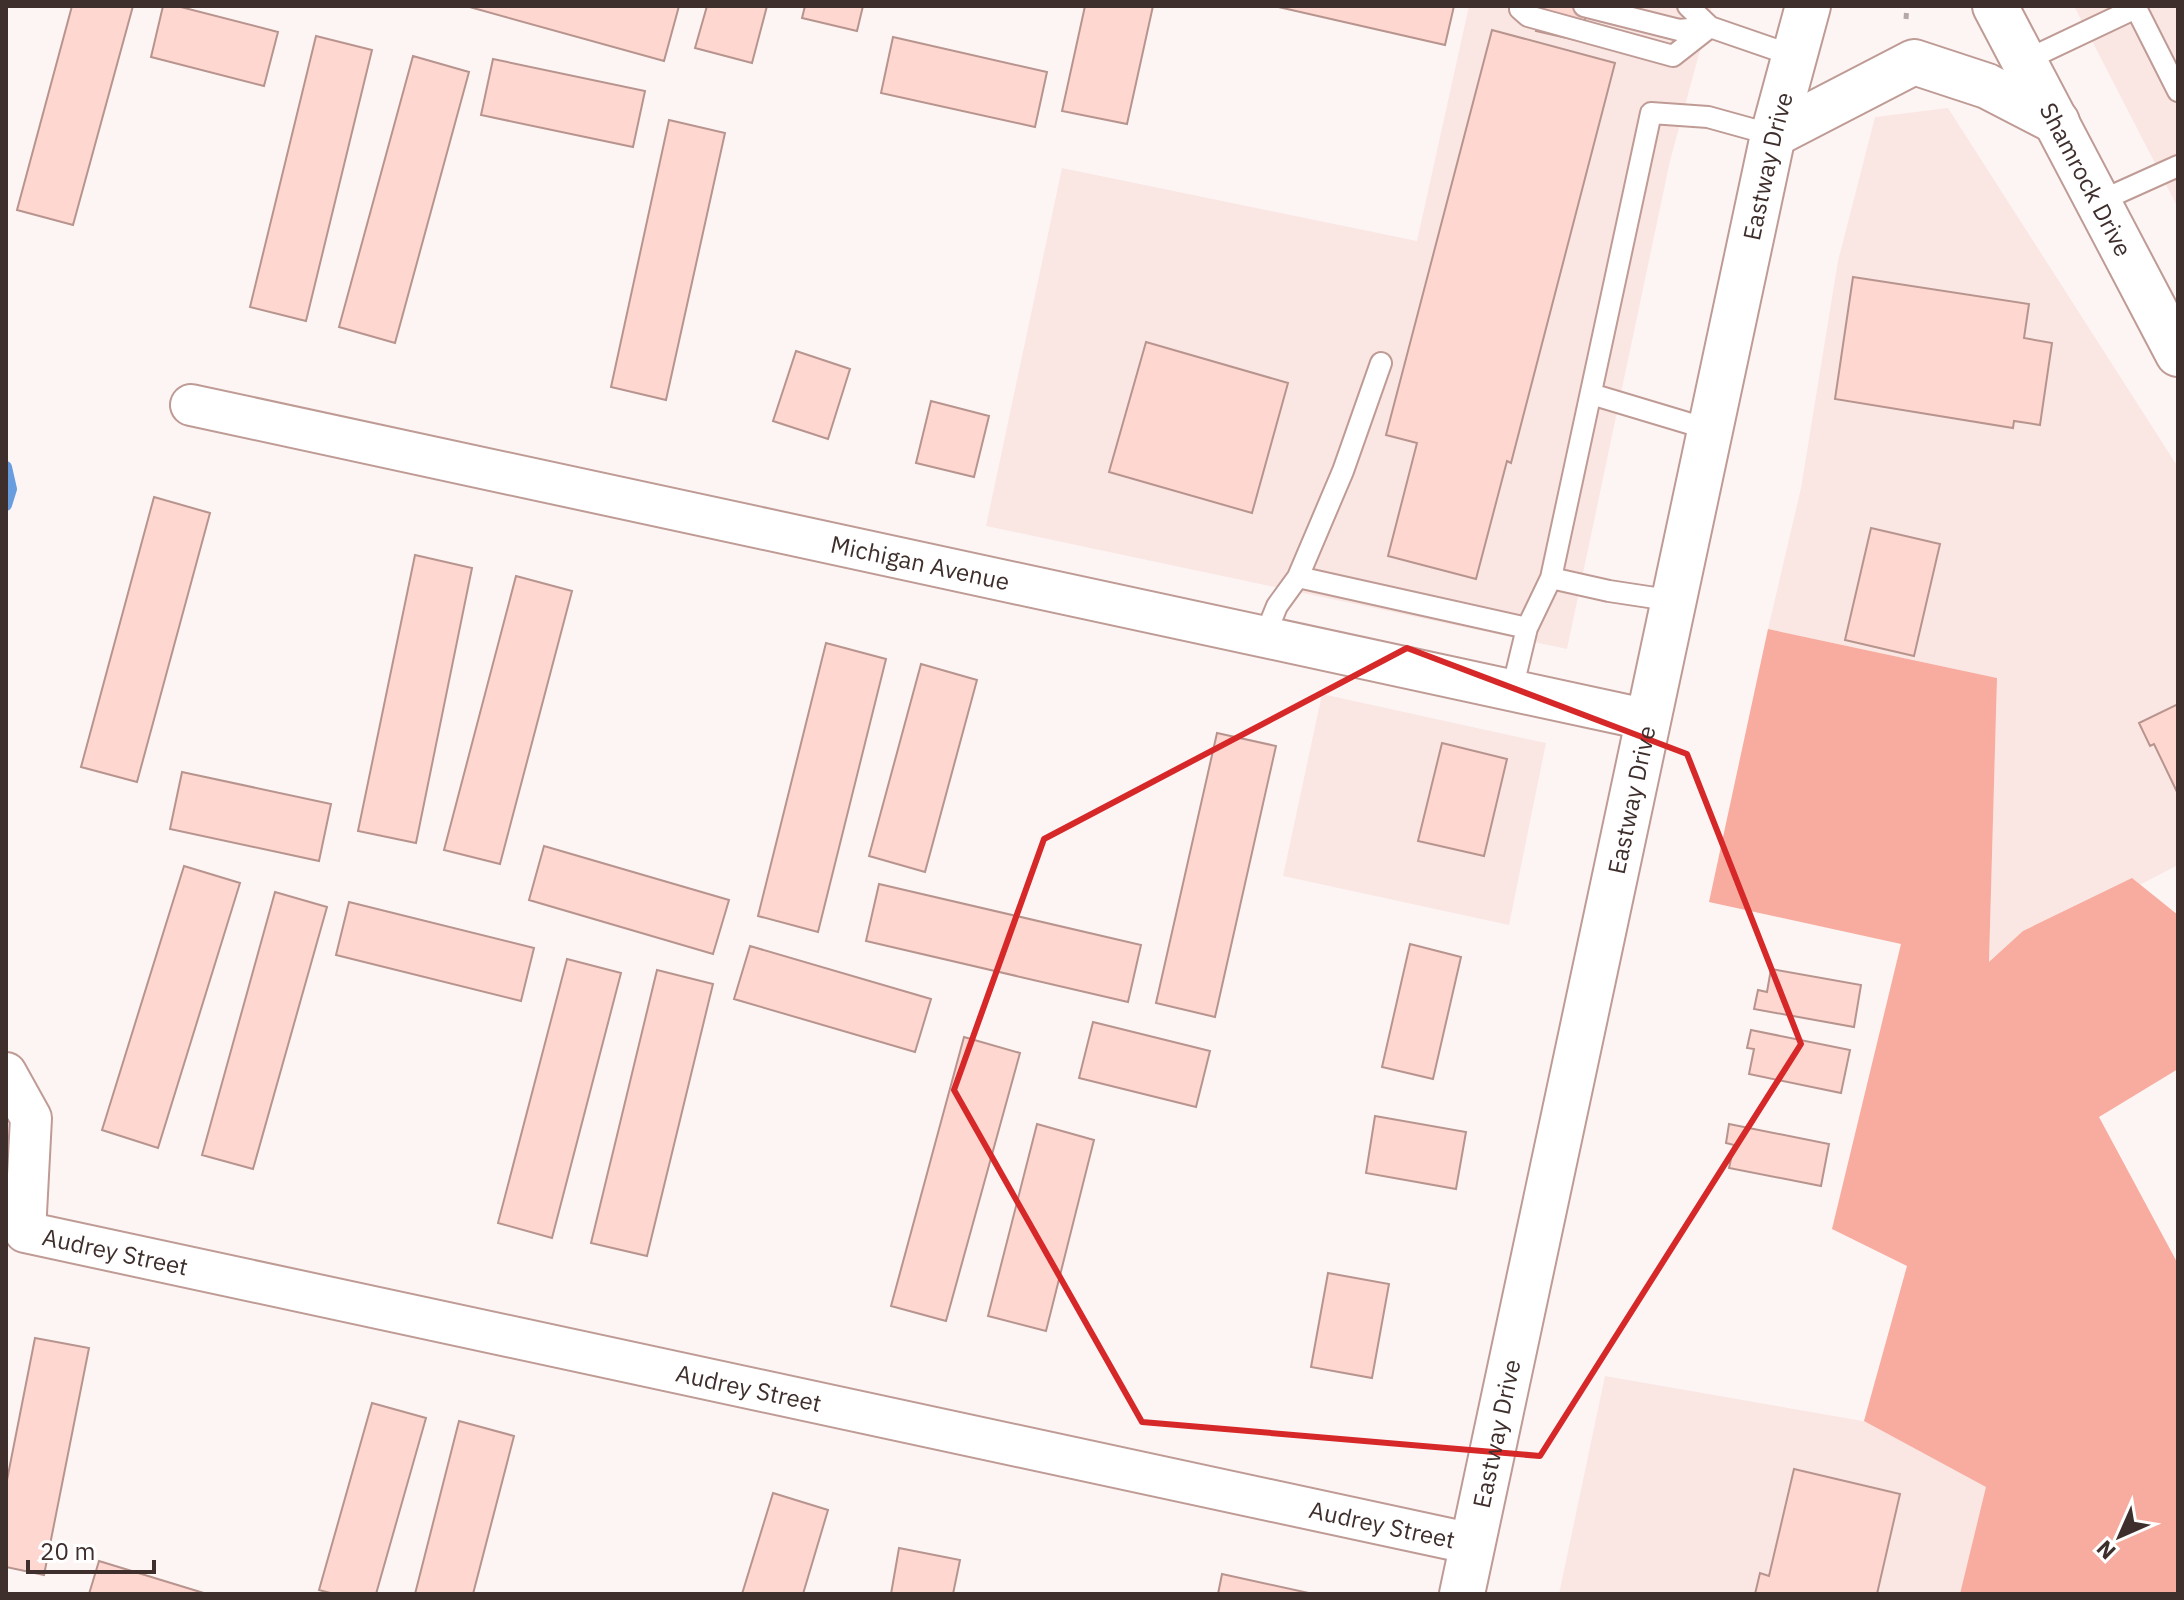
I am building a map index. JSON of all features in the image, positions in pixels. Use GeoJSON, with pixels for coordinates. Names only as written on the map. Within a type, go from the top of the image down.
{"type":"FeatureCollection","features":[{"type":"Feature","properties":{"kind":"main road","name":"Eastway Drive"},"geometry":{"type":"LineString","coordinates":[[1462,1594],[1773,135],[1808,6]]}},
{"type":"Feature","properties":{"kind":"main road","name":"Shamrock Drive"},"geometry":{"type":"LineString","coordinates":[[1995,6],[2178,354]]}},
{"type":"Feature","properties":{"kind":"main road"},"geometry":{"type":"LineString","coordinates":[[1773,135],[1914,62],[1987,86],[2057,122]]}},
{"type":"Feature","properties":{"kind":"street","name":"Michigan Avenue"},"geometry":{"type":"LineString","coordinates":[[191,405],[1649,720]]}},
{"type":"Feature","properties":{"kind":"street","name":"Audrey Street"},"geometry":{"type":"LineString","coordinates":[[6,1073],[31,1118],[25,1232],[1473,1544]]}},
{"type":"Feature","properties":{"kind":"lane"},"geometry":{"type":"LineString","coordinates":[[1584,6],[1679,30],[1710,27],[1794,56]]}},
{"type":"Feature","properties":{"kind":"lane"},"geometry":{"type":"LineString","coordinates":[[1688,6],[1710,27]]}},
{"type":"Feature","properties":{"kind":"lane"},"geometry":{"type":"LineString","coordinates":[[1704,6],[1710,27]]}},
{"type":"Feature","properties":{"kind":"lane"},"geometry":{"type":"LineString","coordinates":[[1520,8],[1528,16],[1673,56],[1710,27]]}},
{"type":"Feature","properties":{"kind":"lane"},"geometry":{"type":"LineString","coordinates":[[2024,61],[2136,8],[2173,68],[2178,91]]}},
{"type":"Feature","properties":{"kind":"lane"},"geometry":{"type":"LineString","coordinates":[[1512,690],[1527,628],[1551,578],[1651,113],[1708,117],[1773,135]]}},
{"type":"Feature","properties":{"kind":"lane"},"geometry":{"type":"LineString","coordinates":[[2098,202],[2178,166]]}},
{"type":"Feature","properties":{"kind":"lane"},"geometry":{"type":"LineString","coordinates":[[1264,638],[1277,606],[1298,577],[1343,471],[1381,363]]}},
{"type":"Feature","properties":{"kind":"lane"},"geometry":{"type":"LineString","coordinates":[[1591,394],[1711,430]]}},
{"type":"Feature","properties":{"kind":"lane"},"geometry":{"type":"LineString","coordinates":[[1298,577],[1527,628]]}},
{"type":"Feature","properties":{"kind":"lane"},"geometry":{"type":"LineString","coordinates":[[1551,578],[1675,601]]}},
{"type":"Feature","properties":{"kind":"highlighted area"},"geometry":{"type":"Polygon","coordinates":[[[1407,648],[1687,754],[1801,1044],[1540,1456],[1142,1422],[954,1090],[1044,839],[1407,648]]]}},
{"type":"Feature","properties":{"kind":"shaded area"},"geometry":{"type":"Polygon","coordinates":[[[1469,6],[1712,6],[1670,161],[1567,649],[986,526],[1062,168],[1417,241],[1469,6]]]}},
{"type":"Feature","properties":{"kind":"shaded area"},"geometry":{"type":"Polygon","coordinates":[[[2074,6],[2178,6],[2178,208],[2074,6]]]}},
{"type":"Feature","properties":{"kind":"shaded area"},"geometry":{"type":"Polygon","coordinates":[[[1948,108],[2178,467],[2178,865],[1989,963],[1997,678],[1768,629],[1801,488],[1838,261],[1875,117],[1948,108]]]}},
{"type":"Feature","properties":{"kind":"shaded area"},"geometry":{"type":"Polygon","coordinates":[[[1768,629],[1997,678],[1989,962],[2023,931],[2132,878],[2178,915],[2178,1069],[2099,1117],[2178,1264],[2178,1594],[1960,1594],[1986,1487],[1864,1421],[1907,1266],[1832,1229],[1901,944],[1709,902],[1768,629]]]}},
{"type":"Feature","properties":{"kind":"shaded area"},"geometry":{"type":"Polygon","coordinates":[[[1322,694],[1546,743],[1509,925],[1283,876],[1322,694]]]}},
{"type":"Feature","properties":{"kind":"shaded area"},"geometry":{"type":"Polygon","coordinates":[[[1605,1376],[1989,1443],[1981,1594],[1559,1594],[1605,1376]]]}},
{"type":"Feature","properties":{"kind":"building"},"geometry":{"type":"Polygon","coordinates":[[[72,6],[133,6],[73,225],[17,210],[72,6]]]}},
{"type":"Feature","properties":{"kind":"building"},"geometry":{"type":"Polygon","coordinates":[[[163,6],[177,6],[278,32],[264,86],[151,57],[163,6]]]}},
{"type":"Feature","properties":{"kind":"building"},"geometry":{"type":"Polygon","coordinates":[[[466,6],[679,6],[664,61],[466,6]]]}},
{"type":"Feature","properties":{"kind":"building"},"geometry":{"type":"Polygon","coordinates":[[[707,6],[767,6],[752,63],[695,48],[707,6]]]}},
{"type":"Feature","properties":{"kind":"building"},"geometry":{"type":"Polygon","coordinates":[[[805,6],[863,6],[857,31],[802,18],[805,6]]]}},
{"type":"Feature","properties":{"kind":"building"},"geometry":{"type":"Polygon","coordinates":[[[1085,6],[1153,6],[1127,124],[1062,111],[1085,6]]]}},
{"type":"Feature","properties":{"kind":"building"},"geometry":{"type":"Polygon","coordinates":[[[1274,6],[1454,6],[1445,45],[1274,6]]]}},
{"type":"Feature","properties":{"kind":"building"},"geometry":{"type":"Polygon","coordinates":[[[1542,6],[1588,6],[1580,41],[1536,31],[1542,6]]]}},
{"type":"Feature","properties":{"kind":"building"},"geometry":{"type":"Polygon","coordinates":[[[1492,30],[1615,63],[1511,463],[1507,461],[1476,579],[1388,556],[1417,443],[1386,435],[1492,30]]]}},
{"type":"Feature","properties":{"kind":"building"},"geometry":{"type":"Polygon","coordinates":[[[316,36],[372,50],[306,321],[250,307],[316,36]]]}},
{"type":"Feature","properties":{"kind":"building"},"geometry":{"type":"Polygon","coordinates":[[[893,37],[1047,72],[1035,127],[881,93],[893,37]]]}},
{"type":"Feature","properties":{"kind":"building"},"geometry":{"type":"Polygon","coordinates":[[[413,56],[469,72],[395,343],[339,327],[413,56]]]}},
{"type":"Feature","properties":{"kind":"building"},"geometry":{"type":"Polygon","coordinates":[[[493,59],[645,91],[633,147],[481,115],[493,59]]]}},
{"type":"Feature","properties":{"kind":"building"},"geometry":{"type":"Polygon","coordinates":[[[669,120],[725,133],[666,400],[611,387],[669,120]]]}},
{"type":"Feature","properties":{"kind":"building"},"geometry":{"type":"Polygon","coordinates":[[[1853,277],[2029,304],[2024,338],[2052,343],[2040,425],[2014,421],[2013,428],[1835,399],[1853,277]]]}},
{"type":"Feature","properties":{"kind":"building"},"geometry":{"type":"Polygon","coordinates":[[[1146,342],[1288,383],[1252,513],[1109,472],[1146,342]]]}},
{"type":"Feature","properties":{"kind":"building"},"geometry":{"type":"Polygon","coordinates":[[[796,351],[850,369],[828,439],[773,421],[796,351]]]}},
{"type":"Feature","properties":{"kind":"building"},"geometry":{"type":"Polygon","coordinates":[[[931,401],[989,416],[974,477],[916,463],[931,401]]]}},
{"type":"Feature","properties":{"kind":"building"},"geometry":{"type":"Polygon","coordinates":[[[154,497],[210,513],[137,782],[81,767],[154,497]]]}},
{"type":"Feature","properties":{"kind":"building"},"geometry":{"type":"Polygon","coordinates":[[[1871,528],[1940,544],[1914,656],[1845,640],[1871,528]]]}},
{"type":"Feature","properties":{"kind":"building"},"geometry":{"type":"Polygon","coordinates":[[[415,555],[472,568],[416,843],[358,831],[415,555]]]}},
{"type":"Feature","properties":{"kind":"building"},"geometry":{"type":"Polygon","coordinates":[[[516,576],[572,591],[500,864],[444,850],[516,576]]]}},
{"type":"Feature","properties":{"kind":"building"},"geometry":{"type":"Polygon","coordinates":[[[826,643],[886,659],[818,932],[758,916],[826,643]]]}},
{"type":"Feature","properties":{"kind":"building"},"geometry":{"type":"Polygon","coordinates":[[[921,664],[977,680],[925,872],[869,856],[921,664]]]}},
{"type":"Feature","properties":{"kind":"building"},"geometry":{"type":"Polygon","coordinates":[[[2178,704],[2178,794],[2154,744],[2150,746],[2139,723],[2178,704]]]}},
{"type":"Feature","properties":{"kind":"building"},"geometry":{"type":"Polygon","coordinates":[[[1217,733],[1276,746],[1215,1017],[1156,1003],[1217,733]]]}},
{"type":"Feature","properties":{"kind":"building"},"geometry":{"type":"Polygon","coordinates":[[[1442,743],[1507,759],[1484,856],[1418,841],[1442,743]]]}},
{"type":"Feature","properties":{"kind":"building"},"geometry":{"type":"Polygon","coordinates":[[[182,772],[331,804],[319,861],[170,829],[182,772]]]}},
{"type":"Feature","properties":{"kind":"building"},"geometry":{"type":"Polygon","coordinates":[[[544,846],[729,900],[713,954],[529,900],[544,846]]]}},
{"type":"Feature","properties":{"kind":"building"},"geometry":{"type":"Polygon","coordinates":[[[184,866],[240,883],[158,1148],[102,1130],[184,866]]]}},
{"type":"Feature","properties":{"kind":"building"},"geometry":{"type":"Polygon","coordinates":[[[879,884],[1141,945],[1128,1002],[866,941],[879,884]]]}},
{"type":"Feature","properties":{"kind":"building"},"geometry":{"type":"Polygon","coordinates":[[[275,892],[327,907],[253,1169],[202,1155],[275,892]]]}},
{"type":"Feature","properties":{"kind":"building"},"geometry":{"type":"Polygon","coordinates":[[[349,902],[534,948],[521,1001],[336,955],[349,902]]]}},
{"type":"Feature","properties":{"kind":"building"},"geometry":{"type":"Polygon","coordinates":[[[1410,944],[1461,957],[1433,1079],[1382,1067],[1410,944]]]}},
{"type":"Feature","properties":{"kind":"building"},"geometry":{"type":"Polygon","coordinates":[[[750,946],[931,999],[915,1052],[734,999],[750,946]]]}},
{"type":"Feature","properties":{"kind":"building"},"geometry":{"type":"Polygon","coordinates":[[[567,959],[621,973],[552,1238],[498,1223],[567,959]]]}},
{"type":"Feature","properties":{"kind":"building"},"geometry":{"type":"Polygon","coordinates":[[[1771,969],[1861,985],[1854,1027],[1754,1009],[1758,990],[1767,992],[1771,969]]]}},
{"type":"Feature","properties":{"kind":"building"},"geometry":{"type":"Polygon","coordinates":[[[657,970],[713,984],[647,1256],[591,1243],[657,970]]]}},
{"type":"Feature","properties":{"kind":"building"},"geometry":{"type":"Polygon","coordinates":[[[1093,1022],[1210,1051],[1196,1107],[1079,1078],[1093,1022]]]}},
{"type":"Feature","properties":{"kind":"building"},"geometry":{"type":"Polygon","coordinates":[[[1751,1030],[1850,1050],[1841,1093],[1749,1074],[1754,1049],[1747,1048],[1751,1030]]]}},
{"type":"Feature","properties":{"kind":"building"},"geometry":{"type":"Polygon","coordinates":[[[964,1037],[1020,1053],[946,1321],[891,1306],[964,1037]]]}},
{"type":"Feature","properties":{"kind":"building"},"geometry":{"type":"Polygon","coordinates":[[[1375,1116],[1466,1132],[1456,1189],[1366,1173],[1375,1116]]]}},
{"type":"Feature","properties":{"kind":"building"},"geometry":{"type":"Polygon","coordinates":[[[1037,1124],[1094,1140],[1046,1331],[988,1316],[1037,1124]]]}},
{"type":"Feature","properties":{"kind":"building"},"geometry":{"type":"Polygon","coordinates":[[[1729,1124],[1829,1144],[1821,1186],[1729,1168],[1734,1145],[1726,1143],[1729,1124]]]}},
{"type":"Feature","properties":{"kind":"building"},"geometry":{"type":"Polygon","coordinates":[[[1328,1273],[1389,1284],[1372,1378],[1311,1367],[1328,1273]]]}},
{"type":"Feature","properties":{"kind":"building"},"geometry":{"type":"Polygon","coordinates":[[[35,1338],[89,1348],[44,1575],[6,1567],[6,1485],[35,1338]]]}},
{"type":"Feature","properties":{"kind":"building"},"geometry":{"type":"Polygon","coordinates":[[[372,1403],[426,1418],[376,1594],[334,1594],[319,1590],[372,1403]]]}},
{"type":"Feature","properties":{"kind":"building"},"geometry":{"type":"Polygon","coordinates":[[[459,1421],[514,1436],[473,1594],[415,1594],[459,1421]]]}},
{"type":"Feature","properties":{"kind":"building"},"geometry":{"type":"Polygon","coordinates":[[[1794,1469],[1900,1494],[1877,1594],[1755,1594],[1760,1573],[1769,1576],[1794,1469]]]}},
{"type":"Feature","properties":{"kind":"building"},"geometry":{"type":"Polygon","coordinates":[[[773,1493],[828,1510],[803,1594],[742,1594],[773,1493]]]}},
{"type":"Feature","properties":{"kind":"building"},"geometry":{"type":"Polygon","coordinates":[[[899,1548],[960,1560],[953,1594],[891,1594],[899,1548]]]}},
{"type":"Feature","properties":{"kind":"building"},"geometry":{"type":"Polygon","coordinates":[[[99,1561],[207,1594],[89,1594],[99,1561]]]}},
{"type":"Feature","properties":{"kind":"building"},"geometry":{"type":"Polygon","coordinates":[[[1222,1574],[1309,1593],[1309,1594],[1218,1594],[1222,1574]]]}},
{"type":"Feature","properties":{"kind":"waterway"},"geometry":{"type":"LineString","coordinates":[[6,467],[11,489],[6,505]]}}]}
